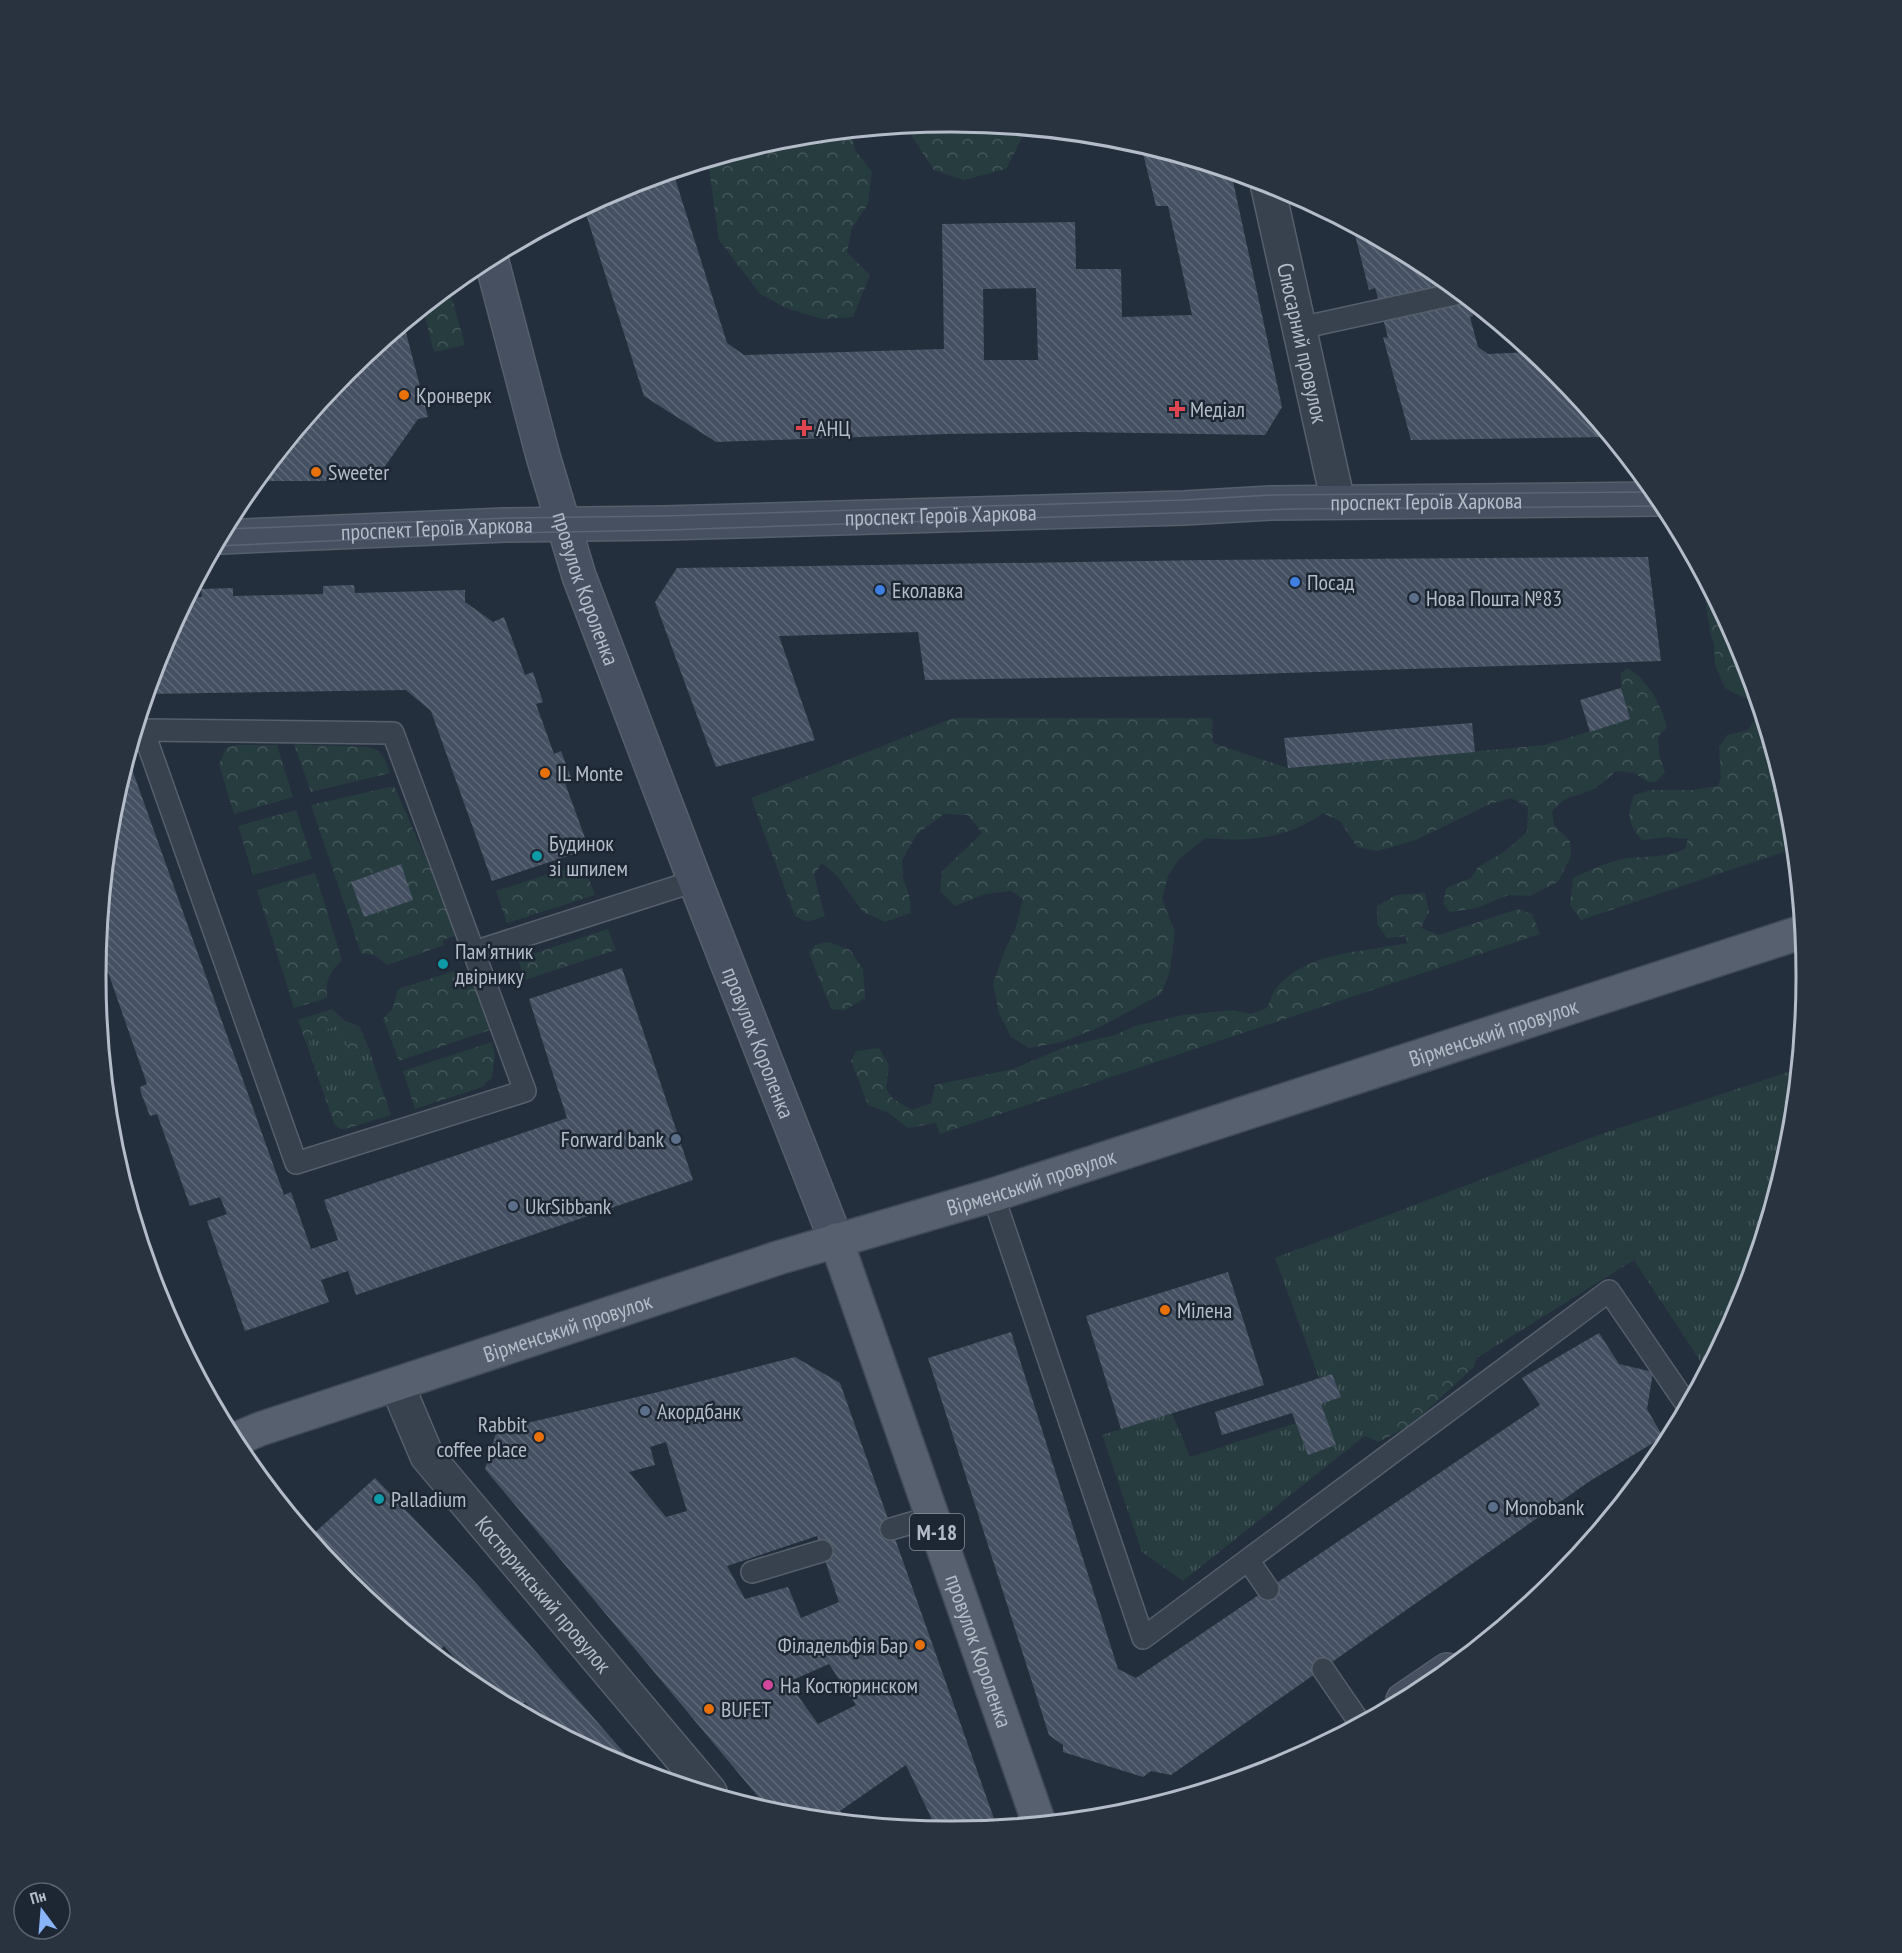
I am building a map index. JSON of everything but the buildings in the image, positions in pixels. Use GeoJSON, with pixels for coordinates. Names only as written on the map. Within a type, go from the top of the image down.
{"type":"FeatureCollection","features":[{"type":"Feature","properties":{"kind":"main road","name":"Вірменський провулок"},"geometry":{"type":"LineString","coordinates":[[247,1435],[781,1257],[993,1195],[1794,934]]}},
{"type":"Feature","properties":{"kind":"main road","name":"провулок Короленка"},"geometry":{"type":"LineString","coordinates":[[836,1240],[1037,1816]]}},
{"type":"Feature","properties":{"kind":"street","name":"Слюсарний провулок"},"geometry":{"type":"LineString","coordinates":[[1270,194],[1338,502]]}},
{"type":"Feature","properties":{"kind":"street","name":"провулок Короленка"},"geometry":{"type":"LineString","coordinates":[[493,267],[543,456],[579,576],[695,881],[836,1240]]}},
{"type":"Feature","properties":{"kind":"street","name":"проспект Героїв Харкова"},"geometry":{"type":"LineString","coordinates":[[231,537],[563,524],[677,523],[1338,502],[1647,499]]}},
{"type":"Feature","properties":{"kind":"street","name":"Костюринський провулок"},"geometry":{"type":"LineString","coordinates":[[397,1385],[427,1456],[701,1782]]}},
{"type":"Feature","properties":{"kind":"lane"},"geometry":{"type":"LineString","coordinates":[[1300,328],[1449,295]]}},
{"type":"Feature","properties":{"kind":"lane"},"geometry":{"type":"LineString","coordinates":[[143,730],[393,733],[525,1091],[296,1163],[143,731]]}},
{"type":"Feature","properties":{"kind":"lane"},"geometry":{"type":"LineString","coordinates":[[474,952],[695,881]]}},
{"type":"Feature","properties":{"kind":"lane"},"geometry":{"type":"LineString","coordinates":[[993,1195],[1143,1638],[1609,1291],[1682,1398]]}},
{"type":"Feature","properties":{"kind":"lane"},"geometry":{"type":"LineString","coordinates":[[891,1529],[932,1517]]}},
{"type":"Feature","properties":{"kind":"lane"},"geometry":{"type":"LineString","coordinates":[[752,1572],[822,1551]]}},
{"type":"Feature","properties":{"kind":"lane"},"geometry":{"type":"LineString","coordinates":[[1248,1560],[1268,1589]]}},
{"type":"Feature","properties":{"kind":"lane"},"geometry":{"type":"LineString","coordinates":[[1323,1669],[1356,1717]]}},
{"type":"Feature","properties":{"kind":"green space"},"geometry":{"type":"Polygon","coordinates":[[[951,132],[1023,136],[1006,169],[964,180],[934,170],[910,133],[951,132]]]}},
{"type":"Feature","properties":{"kind":"green space"},"geometry":{"type":"Polygon","coordinates":[[[853,138],[855,150],[872,172],[868,204],[852,228],[847,252],[870,275],[853,317],[822,319],[786,308],[760,294],[719,240],[709,168],[786,148],[853,138]]]}},
{"type":"Feature","properties":{"kind":"green space"},"geometry":{"type":"Polygon","coordinates":[[[451,296],[465,345],[434,352],[425,317],[451,296]]]}},
{"type":"Feature","properties":{"kind":"green space"},"geometry":{"type":"Polygon","coordinates":[[[1705,597],[1731,653],[1749,700],[1725,688],[1715,665],[1714,644],[1705,597]]]}},
{"type":"Feature","properties":{"kind":"green space"},"geometry":{"type":"Polygon","coordinates":[[[1627,668],[1647,686],[1657,702],[1667,727],[1658,737],[1659,755],[1665,772],[1656,782],[1648,782],[1634,773],[1616,771],[1597,787],[1565,800],[1557,806],[1552,812],[1554,825],[1570,841],[1571,856],[1558,882],[1530,896],[1508,895],[1477,908],[1450,912],[1443,904],[1446,888],[1471,878],[1478,867],[1504,852],[1527,832],[1528,807],[1511,798],[1488,805],[1416,840],[1377,851],[1357,847],[1340,821],[1323,813],[1296,828],[1267,837],[1206,838],[1180,858],[1168,876],[1162,899],[1175,932],[1170,971],[1161,994],[1104,1025],[1063,1042],[1029,1048],[1011,1037],[999,1013],[993,984],[1016,927],[1023,899],[1011,891],[985,894],[955,906],[940,891],[942,871],[982,833],[968,815],[944,814],[917,834],[902,860],[903,878],[909,894],[911,913],[885,922],[863,912],[837,876],[822,863],[814,875],[825,916],[807,922],[795,916],[751,798],[953,718],[1212,718],[1213,743],[1288,768],[1545,745],[1630,719],[1621,688],[1621,673],[1627,668]]]}},
{"type":"Feature","properties":{"kind":"green space"},"geometry":{"type":"Polygon","coordinates":[[[1755,718],[1767,758],[1786,851],[1581,920],[1570,905],[1573,878],[1617,860],[1661,856],[1685,849],[1688,839],[1666,837],[1642,840],[1633,829],[1630,819],[1630,808],[1634,795],[1651,790],[1692,790],[1718,786],[1721,778],[1719,747],[1727,735],[1748,730],[1755,718]]]}},
{"type":"Feature","properties":{"kind":"green space"},"geometry":{"type":"Polygon","coordinates":[[[294,744],[368,747],[380,753],[390,773],[311,792],[294,744]]]}},
{"type":"Feature","properties":{"kind":"green space"},"geometry":{"type":"Polygon","coordinates":[[[236,745],[277,745],[293,797],[234,814],[219,764],[226,748],[236,745]]]}},
{"type":"Feature","properties":{"kind":"green space"},"geometry":{"type":"Polygon","coordinates":[[[394,786],[443,897],[457,935],[443,940],[444,945],[388,965],[374,955],[361,953],[311,805],[394,786]]]}},
{"type":"Feature","properties":{"kind":"green space"},"geometry":{"type":"Polygon","coordinates":[[[296,810],[312,859],[253,875],[238,826],[296,810]]]}},
{"type":"Feature","properties":{"kind":"green space"},"geometry":{"type":"Polygon","coordinates":[[[583,863],[595,895],[507,923],[496,891],[583,863]]]}},
{"type":"Feature","properties":{"kind":"green space"},"geometry":{"type":"Polygon","coordinates":[[[315,873],[342,960],[329,977],[327,998],[294,1008],[257,890],[315,873]]]}},
{"type":"Feature","properties":{"kind":"green space"},"geometry":{"type":"Polygon","coordinates":[[[1425,893],[1429,912],[1421,928],[1439,935],[1518,909],[1532,914],[1540,934],[940,1134],[936,1123],[908,1128],[889,1113],[868,1105],[851,1061],[856,1051],[879,1048],[889,1065],[886,1089],[893,1099],[912,1110],[931,1103],[935,1085],[1013,1069],[1065,1047],[1115,1035],[1135,1026],[1184,1015],[1233,1010],[1251,1014],[1267,1008],[1277,987],[1290,975],[1305,966],[1338,955],[1407,943],[1406,936],[1387,938],[1377,924],[1377,906],[1396,895],[1425,893]]]}},
{"type":"Feature","properties":{"kind":"green space"},"geometry":{"type":"Polygon","coordinates":[[[608,929],[616,950],[525,980],[518,959],[608,929]]]}},
{"type":"Feature","properties":{"kind":"green space"},"geometry":{"type":"Polygon","coordinates":[[[829,942],[850,950],[863,969],[865,998],[845,1010],[831,1009],[809,953],[815,945],[829,942]]]}},
{"type":"Feature","properties":{"kind":"green space"},"geometry":{"type":"Polygon","coordinates":[[[454,971],[459,986],[472,982],[490,1030],[399,1061],[383,1019],[393,1008],[398,989],[454,971]]]}},
{"type":"Feature","properties":{"kind":"green space"},"geometry":{"type":"Polygon","coordinates":[[[332,1009],[345,1021],[359,1026],[368,1046],[349,1052],[328,1094],[378,1077],[391,1115],[345,1129],[339,1128],[334,1123],[298,1020],[332,1009]]]}},
{"type":"Feature","properties":{"kind":"green space"},"geometry":{"type":"Polygon","coordinates":[[[340,1025],[349,1052],[368,1046],[378,1077],[328,1094],[307,1036],[340,1025]]]}},
{"type":"Feature","properties":{"kind":"green space"},"geometry":{"type":"Polygon","coordinates":[[[492,1042],[495,1055],[492,1077],[482,1087],[415,1109],[403,1071],[492,1042]]]}},
{"type":"Feature","properties":{"kind":"green space"},"geometry":{"type":"Polygon","coordinates":[[[1790,1071],[1779,1141],[1767,1195],[1751,1248],[1731,1300],[1701,1363],[1634,1260],[1411,1399],[1183,1581],[1142,1552],[1102,1435],[1172,1413],[1190,1457],[1296,1423],[1321,1404],[1341,1397],[1332,1374],[1319,1378],[1275,1258],[1601,1134],[1790,1071]]]}},
{"type":"Feature","properties":{"kind":"green space"},"geometry":{"type":"Polygon","coordinates":[[[1481,1344],[1474,1367],[1410,1426],[1378,1442],[1365,1436],[1365,1414],[1481,1344]]]}},
{"type":"Feature","properties":{"kind":"tram line"},"geometry":{"type":"LineString","coordinates":[[236,529],[510,518],[663,516],[1184,500],[1271,495],[1642,492]]}},
{"type":"Feature","properties":{"kind":"tram line"},"geometry":{"type":"LineString","coordinates":[[225,546],[506,533],[667,530],[1292,509],[1652,506]]}},
{"type":"Feature","properties":{"kind":"place","name":"Кронверк"},"geometry":{"type":"Point","coordinates":[404,395]}},
{"type":"Feature","properties":{"kind":"place","name":"Медіал"},"geometry":{"type":"Point","coordinates":[1177,409]}},
{"type":"Feature","properties":{"kind":"place","name":"АНЦ"},"geometry":{"type":"Point","coordinates":[804,428]}},
{"type":"Feature","properties":{"kind":"place","name":"Sweeter"},"geometry":{"type":"Point","coordinates":[316,472]}},
{"type":"Feature","properties":{"kind":"place","name":"Посад"},"geometry":{"type":"Point","coordinates":[1295,582]}},
{"type":"Feature","properties":{"kind":"place","name":"Еколавка"},"geometry":{"type":"Point","coordinates":[880,590]}},
{"type":"Feature","properties":{"kind":"place","name":"Нова Пошта №83"},"geometry":{"type":"Point","coordinates":[1414,598]}},
{"type":"Feature","properties":{"kind":"place","name":"IL Monte"},"geometry":{"type":"Point","coordinates":[545,773]}},
{"type":"Feature","properties":{"kind":"place","name":"Будинок зі шпилем"},"geometry":{"type":"Point","coordinates":[537,856]}},
{"type":"Feature","properties":{"kind":"place","name":"Пам'ятник двірнику"},"geometry":{"type":"Point","coordinates":[443,964]}},
{"type":"Feature","properties":{"kind":"place","name":"Forward bank"},"geometry":{"type":"Point","coordinates":[676,1139]}},
{"type":"Feature","properties":{"kind":"place","name":"UkrSibbank"},"geometry":{"type":"Point","coordinates":[513,1206]}},
{"type":"Feature","properties":{"kind":"place","name":"Мілена"},"geometry":{"type":"Point","coordinates":[1165,1310]}},
{"type":"Feature","properties":{"kind":"place","name":"Акордбанк"},"geometry":{"type":"Point","coordinates":[645,1411]}},
{"type":"Feature","properties":{"kind":"place","name":"Rabbit coffee place"},"geometry":{"type":"Point","coordinates":[539,1437]}},
{"type":"Feature","properties":{"kind":"place","name":"Palladium"},"geometry":{"type":"Point","coordinates":[379,1499]}},
{"type":"Feature","properties":{"kind":"place","name":"Monobank"},"geometry":{"type":"Point","coordinates":[1493,1507]}},
{"type":"Feature","properties":{"kind":"place","name":"Філадельфія Бар"},"geometry":{"type":"Point","coordinates":[920,1645]}},
{"type":"Feature","properties":{"kind":"place","name":"На Костюринском"},"geometry":{"type":"Point","coordinates":[768,1685]}},
{"type":"Feature","properties":{"kind":"place","name":"BUFET"},"geometry":{"type":"Point","coordinates":[709,1709]}}]}
